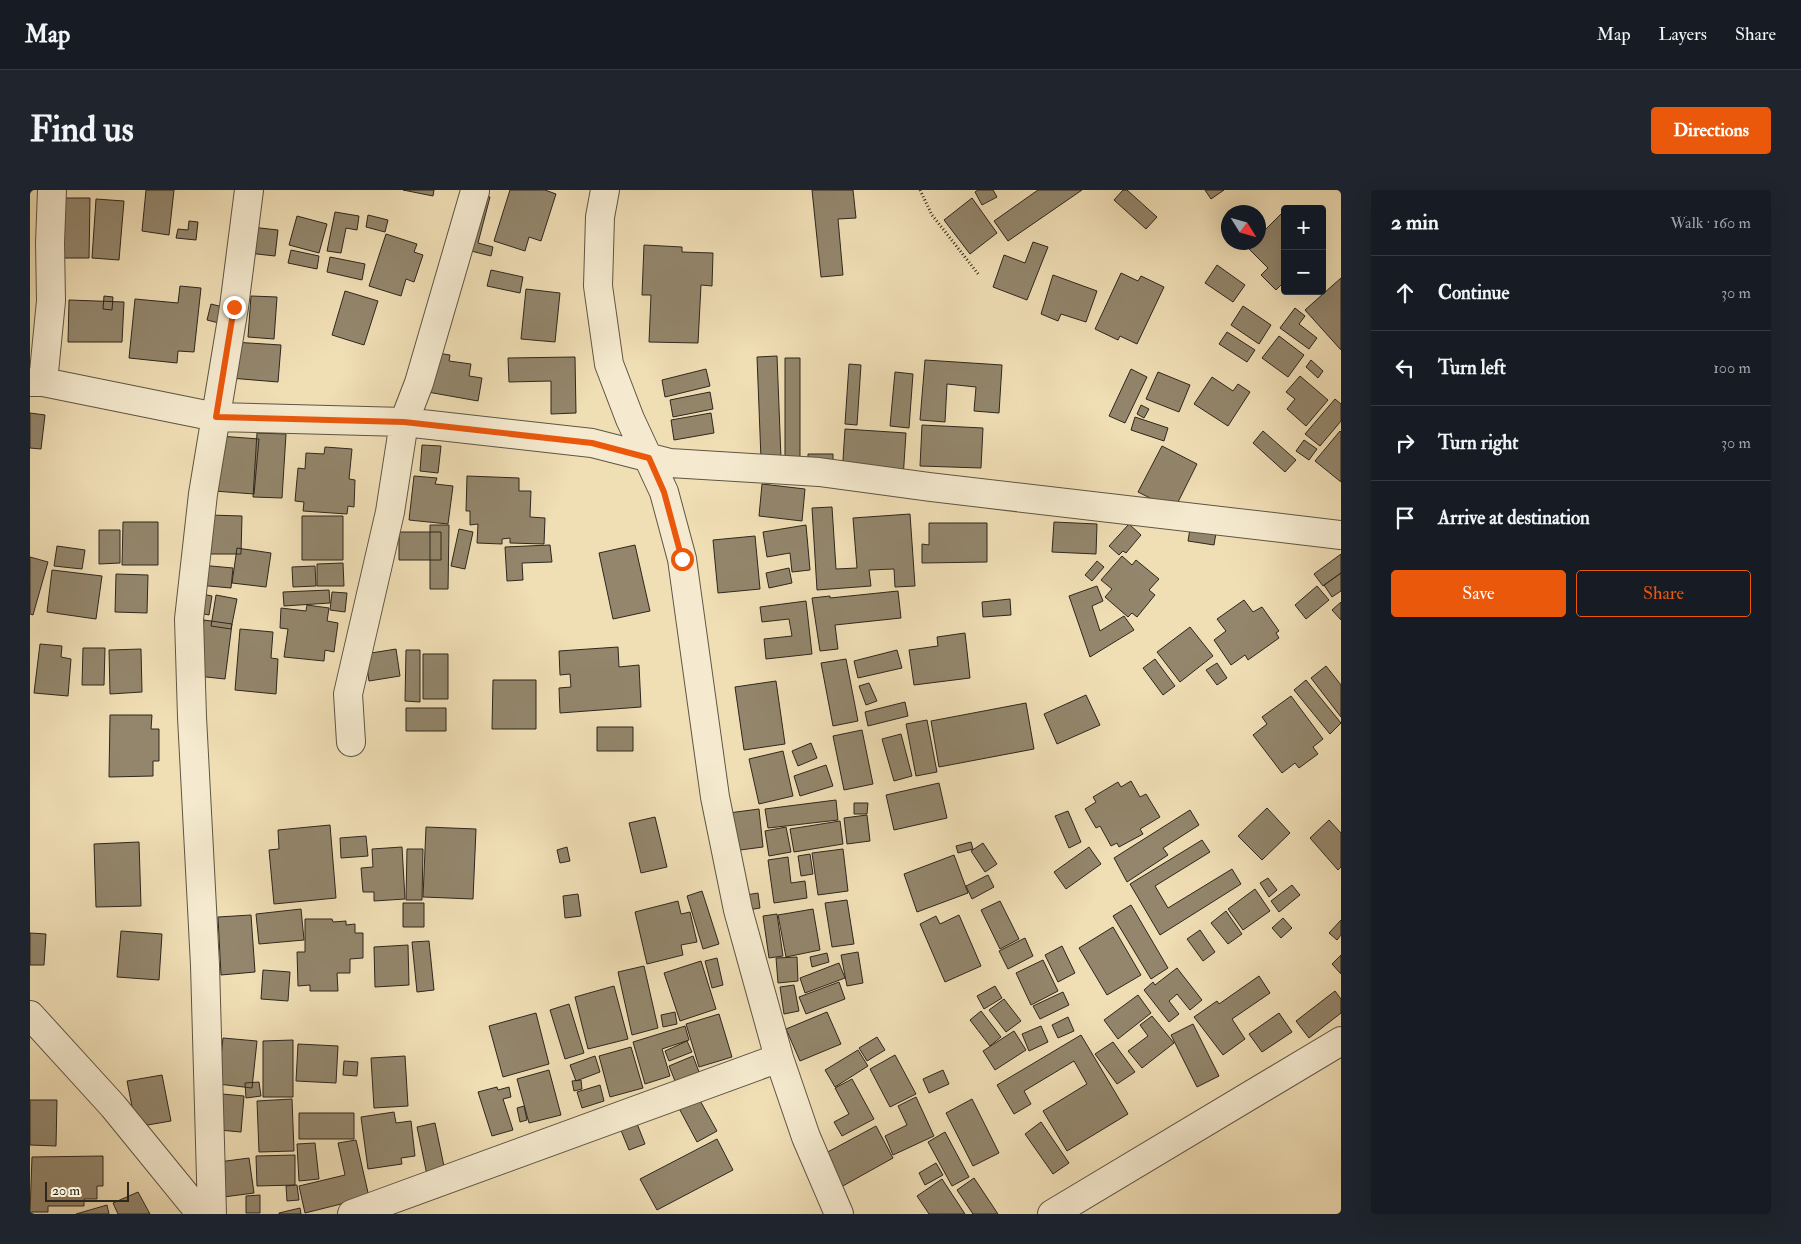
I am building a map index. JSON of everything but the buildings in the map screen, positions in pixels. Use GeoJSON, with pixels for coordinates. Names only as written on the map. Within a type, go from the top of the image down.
{"type":"FeatureCollection","features":[{"type":"Feature","properties":{"kind":"street"},"geometry":{"type":"LineString","coordinates":[[52,190],[50,244],[51,301],[36,382],[216,417],[404,422],[592,443],[670,463],[819,472],[930,487],[1341,534]]}},
{"type":"Feature","properties":{"kind":"street"},"geometry":{"type":"LineString","coordinates":[[212,1214],[205,964],[192,717],[190,619],[203,494],[234,307],[250,190]]}},
{"type":"Feature","properties":{"kind":"street"},"geometry":{"type":"LineString","coordinates":[[605,190],[600,217],[598,286],[609,364],[630,419],[664,492],[682,559],[715,797],[738,910],[779,1058],[806,1137],[839,1214]]}},
{"type":"Feature","properties":{"kind":"street"},"geometry":{"type":"LineString","coordinates":[[351,742],[348,694],[390,512],[404,422],[419,383],[474,191]]}},
{"type":"Feature","properties":{"kind":"street"},"geometry":{"type":"LineString","coordinates":[[30,1015],[112,1106],[201,1214]]}},
{"type":"Feature","properties":{"kind":"street"},"geometry":{"type":"LineString","coordinates":[[1052,1214],[1341,1041]]}},
{"type":"Feature","properties":{"kind":"street"},"geometry":{"type":"LineString","coordinates":[[352,1214],[779,1058]]}},
{"type":"Feature","properties":{"kind":"path"},"geometry":{"type":"LineString","coordinates":[[920,190],[932,215],[979,275]]}},
{"type":"Feature","properties":{"kind":"route"},"geometry":{"type":"LineString","coordinates":[[234,307],[216,417],[322,418],[404,422],[592,443],[649,458],[664,492],[682,559]]}}]}
